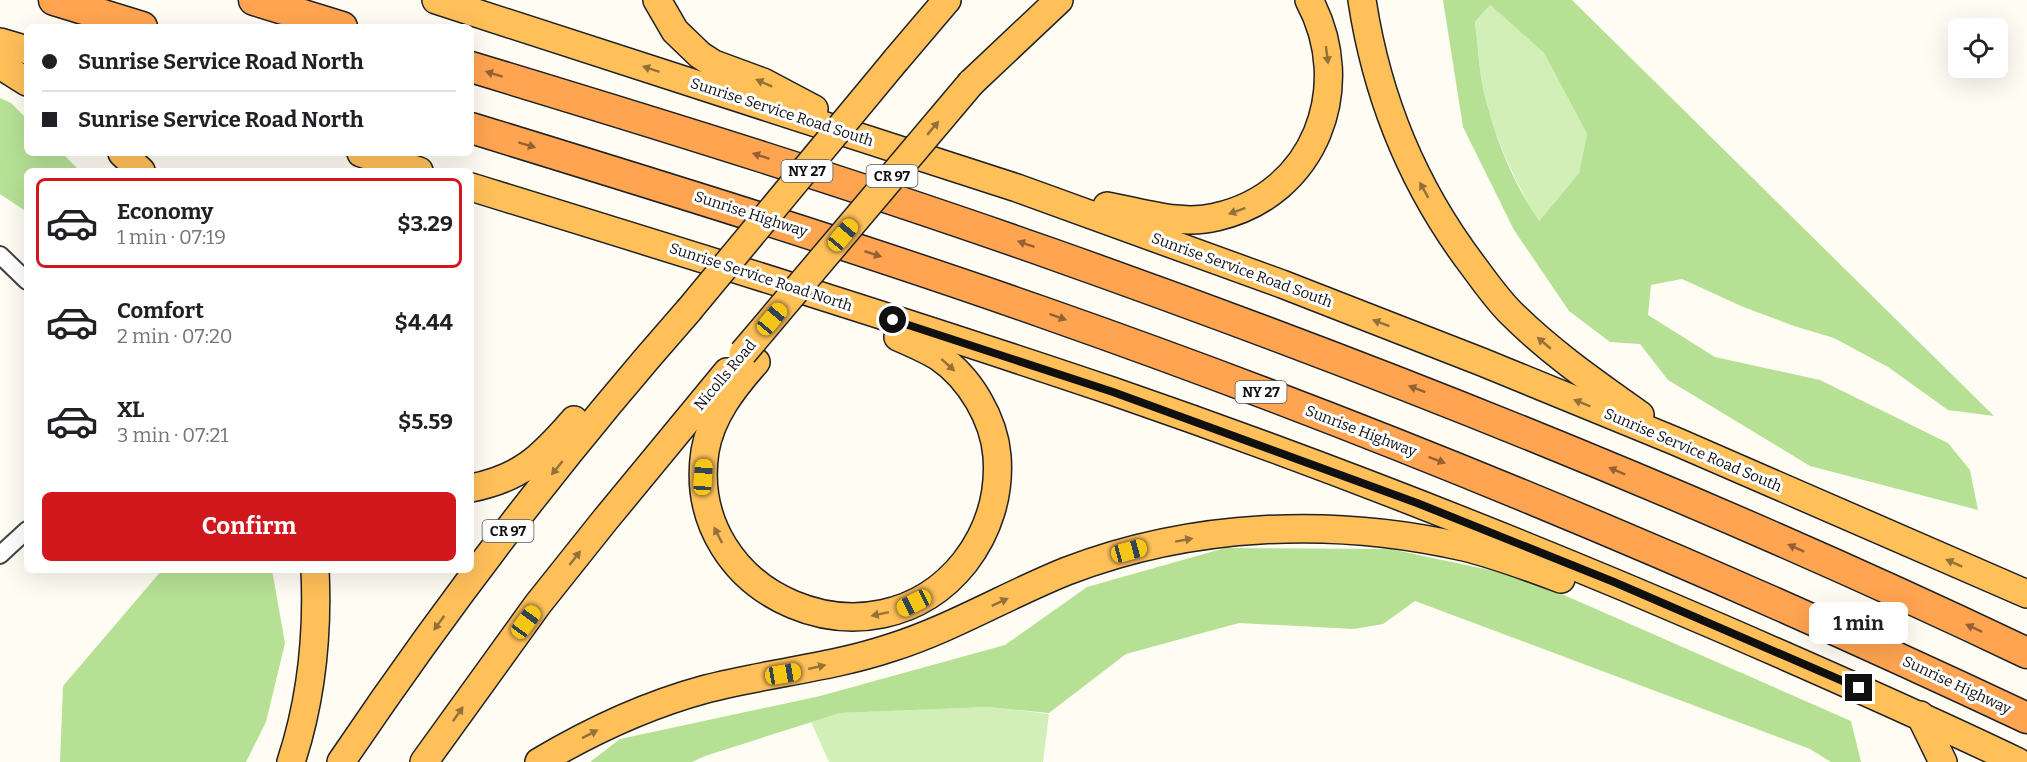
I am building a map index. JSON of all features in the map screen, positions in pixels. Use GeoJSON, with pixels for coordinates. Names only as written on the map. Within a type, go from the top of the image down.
{"type":"FeatureCollection","features":[{"type":"Feature","properties":{"kind":"highway"},"geometry":{"type":"LineString","coordinates":[[54,0],[132,24]]}},
{"type":"Feature","properties":{"kind":"highway"},"geometry":{"type":"LineString","coordinates":[[254,0],[332,24]]}},
{"type":"Feature","properties":{"kind":"highway","name":"Sunrise Service Road South"},"geometry":{"type":"LineString","coordinates":[[436,0],[1017,188],[1282,284],[1675,441],[2027,594]]}},
{"type":"Feature","properties":{"kind":"highway"},"geometry":{"type":"LineString","coordinates":[[657,0],[675,31],[707,60],[764,82],[871,140]]}},
{"type":"Feature","properties":{"kind":"highway"},"geometry":{"type":"LineString","coordinates":[[890,55],[921,0]]}},
{"type":"Feature","properties":{"kind":"highway"},"geometry":{"type":"LineString","coordinates":[[890,55],[947,0]]}},
{"type":"Feature","properties":{"kind":"highway","name":"CR 97"},"geometry":{"type":"LineString","coordinates":[[750,357],[814,269],[1040,0]]}},
{"type":"Feature","properties":{"kind":"highway"},"geometry":{"type":"LineString","coordinates":[[971,83],[1059,0]]}},
{"type":"Feature","properties":{"kind":"highway"},"geometry":{"type":"LineString","coordinates":[[1017,188],[1173,219],[1214,218],[1257,202],[1293,172],[1317,134],[1324,116],[1329,75],[1328,54],[1323,32],[1309,0]]}},
{"type":"Feature","properties":{"kind":"highway"},"geometry":{"type":"LineString","coordinates":[[1362,0],[1375,65],[1399,140],[1416,176],[1458,246],[1510,312],[1537,337],[1569,364],[1675,441]]}},
{"type":"Feature","properties":{"kind":"highway"},"geometry":{"type":"LineString","coordinates":[[0,42],[24,49]]}},
{"type":"Feature","properties":{"kind":"highway","name":"CR 97"},"geometry":{"type":"LineString","coordinates":[[341,762],[483,563],[651,352],[828,141],[890,55]]}},
{"type":"Feature","properties":{"kind":"highway"},"geometry":{"type":"LineString","coordinates":[[0,65],[24,80]]}},
{"type":"Feature","properties":{"kind":"highway","name":"NY 27"},"geometry":{"type":"LineString","coordinates":[[474,68],[918,207],[1305,346],[1457,405],[1706,508],[2027,653]]}},
{"type":"Feature","properties":{"kind":"highway","name":"Sunrise Highway"},"geometry":{"type":"LineString","coordinates":[[474,129],[777,222],[898,262],[1056,317],[1311,411],[1519,493],[1672,558],[1834,629],[2027,718]]}},
{"type":"Feature","properties":{"kind":"highway"},"geometry":{"type":"LineString","coordinates":[[125,156],[138,168]]}},
{"type":"Feature","properties":{"kind":"highway"},"geometry":{"type":"LineString","coordinates":[[371,156],[409,168]]}},
{"type":"Feature","properties":{"kind":"highway","name":"Sunrise Service Road North"},"geometry":{"type":"LineString","coordinates":[[474,188],[783,284],[1113,392],[1312,464],[1515,541],[1802,663],[1920,715],[2018,762]]}},
{"type":"Feature","properties":{"kind":"highway"},"geometry":{"type":"LineString","coordinates":[[474,204],[619,232]]}},
{"type":"Feature","properties":{"kind":"highway"},"geometry":{"type":"LineString","coordinates":[[750,357],[721,408],[705,450],[703,477],[706,501],[713,525],[726,550],[743,571],[763,589],[786,603],[810,612],[834,617],[859,617],[903,608],[942,585],[974,551],[985,530],[997,490],[996,445],[980,406],[969,387],[941,358],[783,284]]}},
{"type":"Feature","properties":{"kind":"highway"},"geometry":{"type":"LineString","coordinates":[[474,487],[509,477],[527,467],[554,444],[583,410],[651,352]]}},
{"type":"Feature","properties":{"kind":"highway","name":"Nicolls Road"},"geometry":{"type":"LineString","coordinates":[[424,762],[538,604],[633,486],[750,357]]}},
{"type":"Feature","properties":{"kind":"highway"},"geometry":{"type":"LineString","coordinates":[[539,762],[596,731],[671,700],[704,690],[816,667],[890,648],[934,632],[1026,589],[1098,560],[1149,546],[1227,533],[1304,528],[1344,530],[1415,538],[1463,547],[1494,555],[1571,583],[1695,634],[1802,663]]}},
{"type":"Feature","properties":{"kind":"highway"},"geometry":{"type":"LineString","coordinates":[[291,762],[310,678],[314,635],[315,573]]}},
{"type":"Feature","properties":{"kind":"highway"},"geometry":{"type":"LineString","coordinates":[[1920,715],[1943,762]]}},
{"type":"Feature","properties":{"kind":"street"},"geometry":{"type":"LineString","coordinates":[[0,255],[24,278]]}},
{"type":"Feature","properties":{"kind":"street"},"geometry":{"type":"LineString","coordinates":[[0,555],[24,533]]}},
{"type":"Feature","properties":{"kind":"green space"},"geometry":{"type":"Polygon","coordinates":[[[1443,0],[1572,0],[1994,416],[1948,410],[1888,367],[1834,338],[1741,306],[1682,279],[1651,285],[1648,315],[1715,357],[1820,380],[1948,443],[1970,470],[1978,510],[1810,466],[1668,380],[1640,344],[1610,342],[1569,311],[1514,230],[1463,127],[1443,0]],[[1490,5],[1475,22],[1482,84],[1488,109],[1513,176],[1539,221],[1579,173],[1587,134],[1544,53],[1490,5]]]}},
{"type":"Feature","properties":{"kind":"green space"},"geometry":{"type":"Polygon","coordinates":[[[1490,5],[1544,53],[1587,134],[1579,173],[1538,222],[1506,158],[1493,125],[1484,91],[1475,22],[1490,5]]]}},
{"type":"Feature","properties":{"kind":"green space"},"geometry":{"type":"Polygon","coordinates":[[[0,98],[11,103],[24,116],[24,156],[65,156],[77,168],[24,168],[24,210],[0,194],[0,98]]]}},
{"type":"Feature","properties":{"kind":"green space"},"geometry":{"type":"Polygon","coordinates":[[[1225,548],[1390,549],[1523,577],[1851,721],[1861,762],[1831,762],[1810,749],[1415,601],[1383,624],[1354,629],[1239,623],[1126,654],[1049,713],[989,707],[840,713],[692,762],[590,762],[620,739],[820,696],[1005,645],[1087,587],[1225,548]]]}},
{"type":"Feature","properties":{"kind":"green space"},"geometry":{"type":"Polygon","coordinates":[[[159,573],[273,573],[285,643],[266,722],[246,762],[60,762],[63,686],[159,573]]]}},
{"type":"Feature","properties":{"kind":"green space"},"geometry":{"type":"Polygon","coordinates":[[[990,707],[1049,714],[1043,762],[829,762],[811,722],[840,713],[990,707]]]}},
{"type":"Feature","properties":{"kind":"route"},"geometry":{"type":"LineString","coordinates":[[893,320],[1113,392],[1417,503],[1614,582],[1859,688]]}}]}
